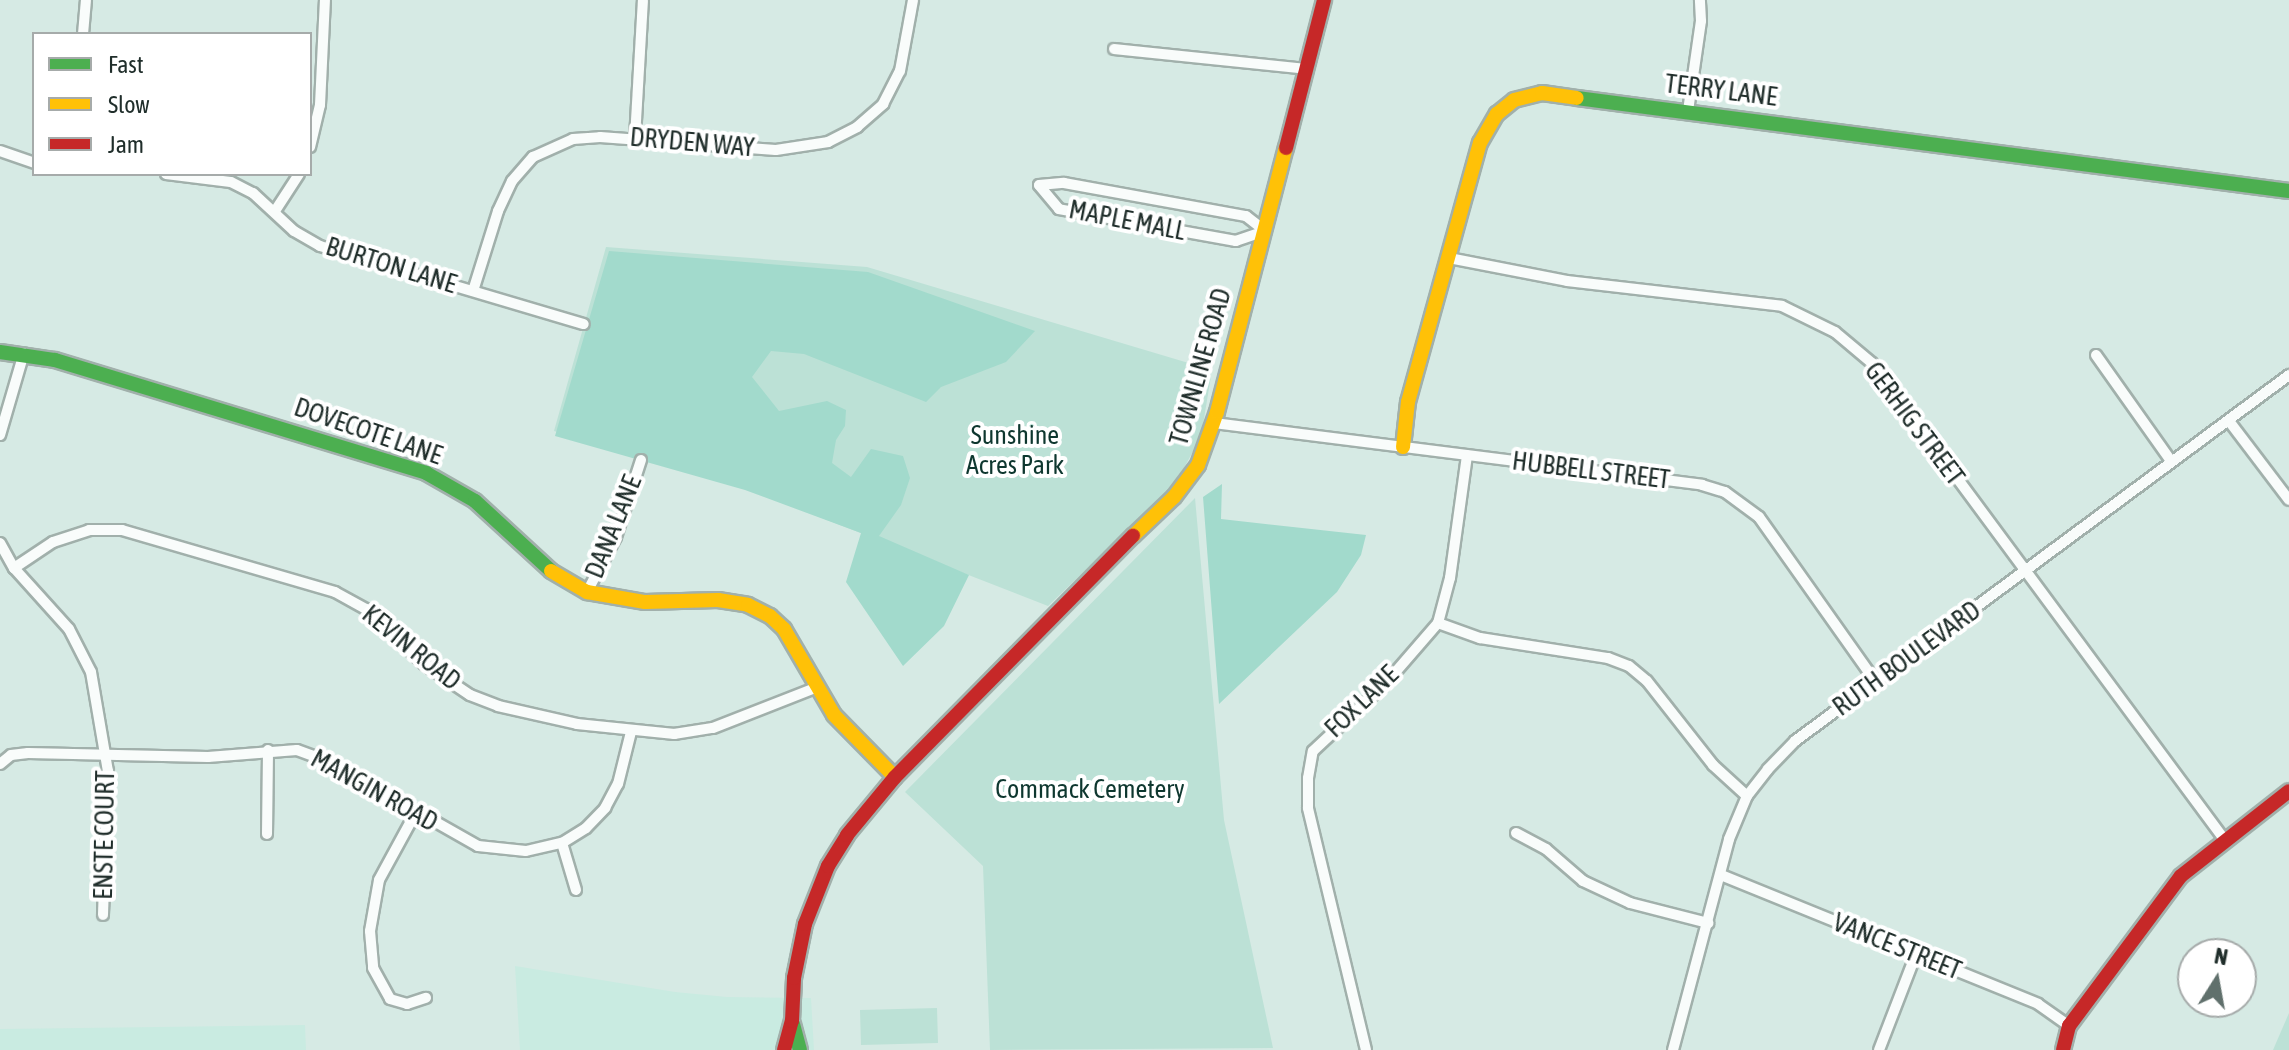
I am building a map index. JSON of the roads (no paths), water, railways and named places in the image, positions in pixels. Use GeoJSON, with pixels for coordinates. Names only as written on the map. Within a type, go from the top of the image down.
{"type":"FeatureCollection","features":[{"type":"Feature","properties":{"kind":"street"},"geometry":{"type":"LineString","coordinates":[[83,32],[86,0]]}},
{"type":"Feature","properties":{"kind":"street"},"geometry":{"type":"LineString","coordinates":[[312,139],[320,105],[325,0]]}},
{"type":"Feature","properties":{"kind":"street"},"geometry":{"type":"LineString","coordinates":[[635,138],[643,0]]}},
{"type":"Feature","properties":{"kind":"street","name":"DRYDEN WAY"},"geometry":{"type":"LineString","coordinates":[[473,291],[498,211],[512,181],[533,157],[573,139],[635,138],[776,150],[828,142],[857,127],[883,104],[900,71],[913,0]]}},
{"type":"Feature","properties":{"kind":"street","name":"TOWNLINE ROAD"},"geometry":{"type":"LineString","coordinates":[[792,1021],[794,978],[805,924],[817,889],[847,835],[895,777],[1063,604],[1174,497],[1198,465],[1214,423],[1324,0]]}},
{"type":"Feature","properties":{"kind":"street"},"geometry":{"type":"LineString","coordinates":[[1688,111],[1701,21],[1700,0]]}},
{"type":"Feature","properties":{"kind":"street"},"geometry":{"type":"LineString","coordinates":[[1114,49],[1306,69]]}},
{"type":"Feature","properties":{"kind":"street","name":"TERRY LANE"},"geometry":{"type":"LineString","coordinates":[[1403,447],[1408,402],[1480,143],[1497,114],[1514,100],[1542,93],[2289,191]]}},
{"type":"Feature","properties":{"kind":"street"},"geometry":{"type":"LineString","coordinates":[[0,151],[32,162]]}},
{"type":"Feature","properties":{"kind":"street","name":"BURTON LANE"},"geometry":{"type":"LineString","coordinates":[[182,176],[231,182],[253,193],[294,231],[320,246],[584,324]]}},
{"type":"Feature","properties":{"kind":"street"},"geometry":{"type":"LineString","coordinates":[[275,211],[298,176]]}},
{"type":"Feature","properties":{"kind":"street","name":"MAPLE MALL"},"geometry":{"type":"LineString","coordinates":[[1064,183],[1246,216],[1265,231],[1236,241],[1059,209],[1039,185],[1064,183]]}},
{"type":"Feature","properties":{"kind":"street","name":"GERHIG STREET"},"geometry":{"type":"LineString","coordinates":[[1449,258],[1567,281],[1782,306],[1835,332],[1872,363],[2024,574],[2224,839]]}},
{"type":"Feature","properties":{"kind":"street","name":"DOVECOTE LANE"},"geometry":{"type":"LineString","coordinates":[[0,352],[24,353],[383,457],[426,473],[475,501],[543,566],[587,592],[645,602],[718,600],[748,605],[770,616],[784,629],[797,646],[815,688],[834,715],[895,777]]}},
{"type":"Feature","properties":{"kind":"street"},"geometry":{"type":"LineString","coordinates":[[0,435],[24,353]]}},
{"type":"Feature","properties":{"kind":"street"},"geometry":{"type":"LineString","coordinates":[[2096,355],[2171,461]]}},
{"type":"Feature","properties":{"kind":"street","name":"RUTH BOULEVARD"},"geometry":{"type":"LineString","coordinates":[[1673,1050],[1729,839],[1747,796],[1795,741],[2289,375]]}},
{"type":"Feature","properties":{"kind":"street"},"geometry":{"type":"LineString","coordinates":[[2229,421],[2289,500]]}},
{"type":"Feature","properties":{"kind":"street","name":"HUBBELL STREET"},"geometry":{"type":"LineString","coordinates":[[1214,423],[1702,485],[1725,492],[1759,517],[1876,682]]}},
{"type":"Feature","properties":{"kind":"street","name":"FOX LANE"},"geometry":{"type":"LineString","coordinates":[[1366,1050],[1308,808],[1308,778],[1313,751],[1386,683],[1438,623],[1450,578],[1467,455]]}},
{"type":"Feature","properties":{"kind":"street","name":"DANA LANE"},"geometry":{"type":"LineString","coordinates":[[587,592],[616,537],[641,460]]}},
{"type":"Feature","properties":{"kind":"street","name":"KEVIN ROAD"},"geometry":{"type":"LineString","coordinates":[[14,568],[53,542],[89,530],[122,530],[335,592],[366,609],[424,664],[470,695],[536,716],[631,732],[674,734],[713,728],[815,688]]}},
{"type":"Feature","properties":{"kind":"street","name":"ENSTE COURT"},"geometry":{"type":"LineString","coordinates":[[0,543],[14,568],[69,629],[82,650],[98,699],[106,754],[103,915]]}},
{"type":"Feature","properties":{"kind":"street"},"geometry":{"type":"LineString","coordinates":[[1438,623],[1480,638],[1608,658],[1629,666],[1647,681],[1713,765],[1747,796]]}},
{"type":"Feature","properties":{"kind":"street","name":"MANGIN ROAD"},"geometry":{"type":"LineString","coordinates":[[0,764],[11,755],[28,753],[208,757],[297,750],[330,762],[450,834],[500,851],[526,851],[562,843],[586,828],[605,808],[618,784],[631,732]]}},
{"type":"Feature","properties":{"kind":"street"},"geometry":{"type":"LineString","coordinates":[[267,834],[268,750]]}},
{"type":"Feature","properties":{"kind":"street"},"geometry":{"type":"LineString","coordinates":[[2063,1050],[2069,1026],[2181,876],[2224,839],[2289,791]]}},
{"type":"Feature","properties":{"kind":"street"},"geometry":{"type":"LineString","coordinates":[[416,812],[379,880],[370,931],[373,968],[390,999],[407,1004],[426,998]]}},
{"type":"Feature","properties":{"kind":"street"},"geometry":{"type":"LineString","coordinates":[[1516,833],[1546,849],[1583,881],[1630,903],[1708,923]]}},
{"type":"Feature","properties":{"kind":"street"},"geometry":{"type":"LineString","coordinates":[[562,843],[576,890]]}},
{"type":"Feature","properties":{"kind":"street","name":"VANCE STREET"},"geometry":{"type":"LineString","coordinates":[[1721,875],[2038,1004],[2069,1026]]}},
{"type":"Feature","properties":{"kind":"street"},"geometry":{"type":"LineString","coordinates":[[1879,1050],[1916,954]]}},
{"type":"Feature","properties":{"kind":"street"},"geometry":{"type":"LineString","coordinates":[[784,1050],[792,1021]]}},
{"type":"Feature","properties":{"kind":"street"},"geometry":{"type":"LineString","coordinates":[[792,1021],[800,1050]]}},
{"type":"Feature","properties":{"kind":"park label","name":"Sunshine Acres Park"},"geometry":{"type":"Point","coordinates":[1015,451]}},
{"type":"Feature","properties":{"kind":"park label","name":"Commack Cemetery"},"geometry":{"type":"Point","coordinates":[1090,790]}}]}
